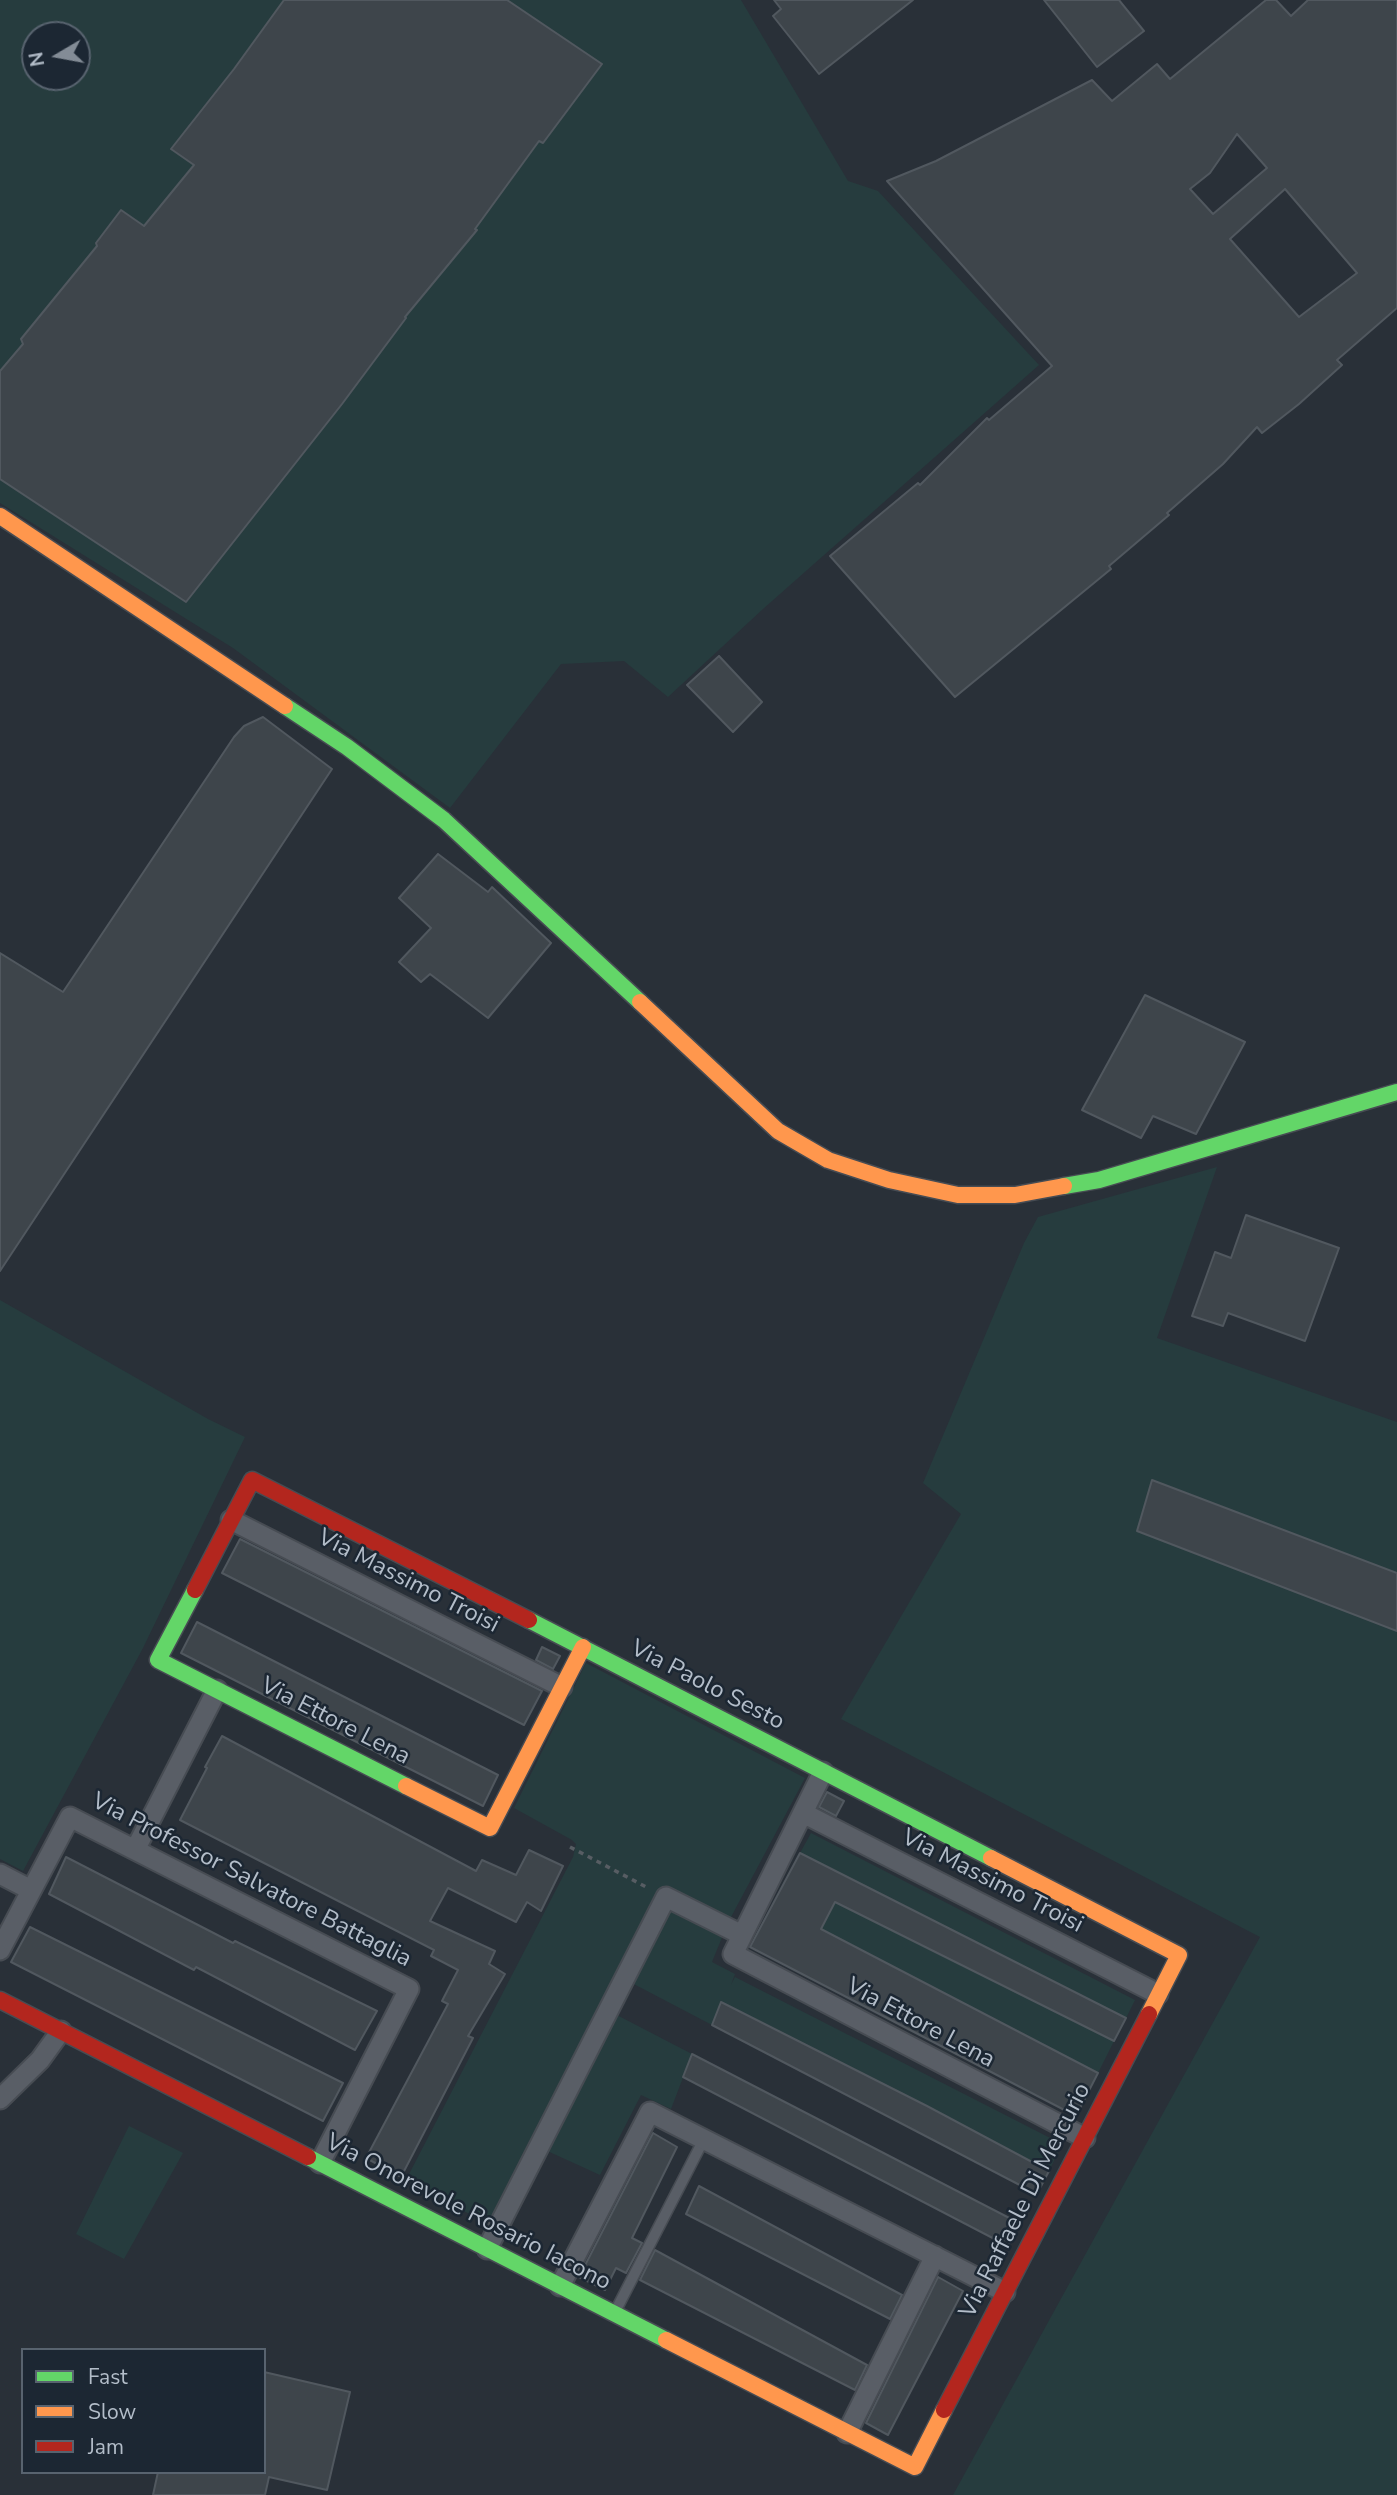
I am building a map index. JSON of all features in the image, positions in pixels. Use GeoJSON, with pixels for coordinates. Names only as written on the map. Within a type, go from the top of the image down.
{"type":"FeatureCollection","features":[{"type":"Feature","properties":{"kind":"street"},"geometry":{"type":"LineString","coordinates":[[0,516],[346,747],[444,820],[778,1131],[828,1160],[889,1180],[958,1195],[1015,1195],[1099,1180],[1397,1092]]}},
{"type":"Feature","properties":{"kind":"street","name":"Via Paolo Sesto"},"geometry":{"type":"LineString","coordinates":[[231,1520],[252,1480],[583,1647],[1179,1955]]}},
{"type":"Feature","properties":{"kind":"street","name":"Via Ettore Lena"},"geometry":{"type":"LineString","coordinates":[[231,1520],[158,1660],[490,1828],[562,1687]]}},
{"type":"Feature","properties":{"kind":"street","name":"Via Massimo Troisi"},"geometry":{"type":"LineString","coordinates":[[231,1520],[562,1687]]}},
{"type":"Feature","properties":{"kind":"street"},"geometry":{"type":"LineString","coordinates":[[562,1687],[583,1647]]}},
{"type":"Feature","properties":{"kind":"street"},"geometry":{"type":"LineString","coordinates":[[135,1850],[217,1690]]}},
{"type":"Feature","properties":{"kind":"street"},"geometry":{"type":"LineString","coordinates":[[487,2249],[666,1897],[742,1935],[823,1772]]}},
{"type":"Feature","properties":{"kind":"street","name":"Via Massimo Troisi"},"geometry":{"type":"LineString","coordinates":[[803,1812],[1158,1994]]}},
{"type":"Feature","properties":{"kind":"street","name":"Via Professor Salvatore Battaglia"},"geometry":{"type":"LineString","coordinates":[[31,1890],[70,1817],[409,1989],[320,2163]]}},
{"type":"Feature","properties":{"kind":"street"},"geometry":{"type":"LineString","coordinates":[[0,1874],[31,1890],[0,1950]]}},
{"type":"Feature","properties":{"kind":"street","name":"Via Ettore Lena"},"geometry":{"type":"LineString","coordinates":[[742,1935],[733,1954],[1085,2138]]}},
{"type":"Feature","properties":{"kind":"street","name":"Via Raffaele Di Mercurio"},"geometry":{"type":"LineString","coordinates":[[915,2468],[1179,1955]]}},
{"type":"Feature","properties":{"kind":"street","name":"Via Onorevole Rosario Iacono"},"geometry":{"type":"LineString","coordinates":[[0,2000],[915,2468]]}},
{"type":"Feature","properties":{"kind":"street"},"geometry":{"type":"LineString","coordinates":[[0,2099],[40,2060],[61,2031]]}},
{"type":"Feature","properties":{"kind":"street"},"geometry":{"type":"LineString","coordinates":[[560,2286],[650,2112],[1005,2292]]}},
{"type":"Feature","properties":{"kind":"street"},"geometry":{"type":"LineString","coordinates":[[847,2433],[935,2256]]}},
{"type":"Feature","properties":{"kind":"lane"},"geometry":{"type":"LineString","coordinates":[[614,2314],[704,2139]]}},
{"type":"Feature","properties":{"kind":"path"},"geometry":{"type":"LineString","coordinates":[[570,1847],[666,1897]]}},
{"type":"Feature","properties":{"kind":"green space"},"geometry":{"type":"Polygon","coordinates":[[[0,0],[741,0],[848,181],[878,191],[1039,365],[763,609],[668,697],[624,661],[561,664],[450,808],[233,648],[0,503],[0,0]]]}},
{"type":"Feature","properties":{"kind":"green space"},"geometry":{"type":"Polygon","coordinates":[[[1217,1167],[1157,1338],[1397,1422],[1397,2495],[953,2495],[1260,1937],[841,1719],[961,1514],[923,1483],[1024,1243],[1038,1217],[1217,1167]]]}},
{"type":"Feature","properties":{"kind":"green space"},"geometry":{"type":"Polygon","coordinates":[[[0,1300],[208,1419],[245,1437],[143,1648],[23,1871],[0,1859],[0,1300]]]}},
{"type":"Feature","properties":{"kind":"green space"},"geometry":{"type":"Polygon","coordinates":[[[586,1663],[805,1778],[730,1919],[666,1892],[490,2225],[406,2180],[573,1857],[576,1844],[572,1840],[514,1808],[586,1663]]]}},
{"type":"Feature","properties":{"kind":"green space"},"geometry":{"type":"Polygon","coordinates":[[[811,1833],[1135,2000],[1126,2018],[800,1853],[811,1833]]]}},
{"type":"Feature","properties":{"kind":"green space"},"geometry":{"type":"Polygon","coordinates":[[[787,1878],[1114,2041],[1098,2073],[773,1904],[787,1878]]]}},
{"type":"Feature","properties":{"kind":"green space"},"geometry":{"type":"Polygon","coordinates":[[[667,1902],[725,1930],[712,1962],[735,1974],[731,1985],[735,1977],[1062,2144],[1049,2171],[722,2003],[712,2025],[628,1981],[667,1902]]]}},
{"type":"Feature","properties":{"kind":"green space"},"geometry":{"type":"Polygon","coordinates":[[[611,2012],[692,2054],[671,2109],[641,2095],[600,2175],[543,2149],[611,2012]]]}},
{"type":"Feature","properties":{"kind":"green space"},"geometry":{"type":"Polygon","coordinates":[[[129,2126],[183,2153],[124,2259],[76,2234],[129,2126]]]}},
{"type":"Feature","properties":{"kind":"building"},"geometry":{"type":"Polygon","coordinates":[[[284,0],[507,0],[602,64],[543,143],[539,141],[475,229],[477,230],[405,317],[342,404],[186,602],[0,479],[0,371],[23,344],[21,339],[97,246],[96,243],[121,210],[144,226],[194,165],[171,149],[284,0]]]}},
{"type":"Feature","properties":{"kind":"building"},"geometry":{"type":"Polygon","coordinates":[[[774,0],[913,0],[819,74],[773,16],[781,9],[774,0]]]}},
{"type":"Feature","properties":{"kind":"building"},"geometry":{"type":"Polygon","coordinates":[[[1044,0],[1119,0],[1144,31],[1097,67],[1044,0]]]}},
{"type":"Feature","properties":{"kind":"building"},"geometry":{"type":"Polygon","coordinates":[[[1266,0],[1276,0],[1291,16],[1308,0],[1397,0],[1397,308],[1337,360],[1342,365],[1299,404],[1262,433],[1257,427],[1223,464],[1167,513],[1169,515],[1109,566],[1111,569],[955,697],[830,556],[918,483],[920,485],[987,418],[989,420],[1052,366],[887,181],[936,161],[1092,80],[1112,101],[1157,64],[1170,79],[1266,0]],[[1237,134],[1210,173],[1190,189],[1213,214],[1267,168],[1237,134]],[[1285,189],[1230,239],[1299,317],[1357,273],[1285,189]]]}},
{"type":"Feature","properties":{"kind":"building"},"geometry":{"type":"Polygon","coordinates":[[[719,656],[762,702],[733,732],[687,685],[719,656]]]}},
{"type":"Feature","properties":{"kind":"building"},"geometry":{"type":"Polygon","coordinates":[[[263,717],[332,769],[0,1271],[0,953],[63,992],[234,737],[244,726],[263,717]]]}},
{"type":"Feature","properties":{"kind":"building"},"geometry":{"type":"Polygon","coordinates":[[[438,854],[488,892],[492,887],[551,943],[488,1018],[430,974],[421,982],[399,962],[431,928],[399,898],[438,854]]]}},
{"type":"Feature","properties":{"kind":"building"},"geometry":{"type":"Polygon","coordinates":[[[1145,995],[1245,1042],[1196,1134],[1153,1116],[1141,1138],[1082,1110],[1145,995]]]}},
{"type":"Feature","properties":{"kind":"building"},"geometry":{"type":"Polygon","coordinates":[[[1246,1215],[1339,1248],[1305,1341],[1228,1313],[1223,1326],[1192,1316],[1215,1252],[1231,1258],[1246,1215]]]}},
{"type":"Feature","properties":{"kind":"building"},"geometry":{"type":"Polygon","coordinates":[[[1152,1480],[1397,1573],[1397,1631],[1137,1531],[1152,1480]]]}},
{"type":"Feature","properties":{"kind":"building"},"geometry":{"type":"Polygon","coordinates":[[[240,1539],[542,1691],[524,1725],[222,1573],[240,1539]]]}},
{"type":"Feature","properties":{"kind":"building"},"geometry":{"type":"Polygon","coordinates":[[[197,1622],[498,1775],[483,1806],[181,1653],[197,1622]]]}},
{"type":"Feature","properties":{"kind":"building"},"geometry":{"type":"Polygon","coordinates":[[[542,1647],[560,1656],[553,1669],[536,1660],[542,1647]]]}},
{"type":"Feature","properties":{"kind":"building"},"geometry":{"type":"Polygon","coordinates":[[[222,1736],[476,1871],[482,1860],[516,1875],[529,1850],[563,1866],[541,1911],[527,1902],[516,1922],[448,1888],[430,1921],[495,1951],[489,1964],[505,1974],[468,2036],[473,2038],[401,2177],[366,2158],[448,2004],[442,2001],[458,1970],[431,1956],[434,1950],[180,1820],[222,1736]]]}},
{"type":"Feature","properties":{"kind":"building"},"geometry":{"type":"Polygon","coordinates":[[[827,1792],[844,1801],[836,1816],[819,1807],[827,1792]]]}},
{"type":"Feature","properties":{"kind":"building"},"geometry":{"type":"Polygon","coordinates":[[[800,1853],[1126,2018],[1114,2041],[835,1902],[821,1929],[1098,2073],[1076,2116],[750,1947],[800,1853]]]}},
{"type":"Feature","properties":{"kind":"building"},"geometry":{"type":"Polygon","coordinates":[[[66,1857],[233,1943],[235,1941],[377,2011],[355,2050],[49,1894],[66,1857]]]}},
{"type":"Feature","properties":{"kind":"building"},"geometry":{"type":"Polygon","coordinates":[[[30,1927],[343,2083],[323,2121],[11,1962],[30,1927]]]}},
{"type":"Feature","properties":{"kind":"building"},"geometry":{"type":"Polygon","coordinates":[[[721,2002],[1049,2171],[1037,2194],[712,2025],[721,2002]]]}},
{"type":"Feature","properties":{"kind":"building"},"geometry":{"type":"Polygon","coordinates":[[[692,2054],[1019,2223],[1008,2246],[683,2077],[692,2054]]]}},
{"type":"Feature","properties":{"kind":"building"},"geometry":{"type":"Polygon","coordinates":[[[653,2133],[677,2147],[632,2238],[642,2243],[626,2273],[616,2268],[605,2290],[579,2277],[653,2133]]]}},
{"type":"Feature","properties":{"kind":"building"},"geometry":{"type":"Polygon","coordinates":[[[699,2186],[902,2295],[890,2319],[686,2214],[699,2186]]]}},
{"type":"Feature","properties":{"kind":"building"},"geometry":{"type":"Polygon","coordinates":[[[655,2250],[867,2365],[855,2390],[640,2280],[655,2250]]]}},
{"type":"Feature","properties":{"kind":"building"},"geometry":{"type":"Polygon","coordinates":[[[938,2277],[963,2291],[888,2435],[866,2423],[938,2277]]]}},
{"type":"Feature","properties":{"kind":"building"},"geometry":{"type":"Polygon","coordinates":[[[266,2372],[350,2392],[327,2490],[269,2477],[265,2495],[153,2495],[158,2474],[266,2474],[266,2372]]]}},
{"type":"Feature","properties":{"kind":"traffic: fast"},"geometry":{"type":"LineString","coordinates":[[285,706],[347,747],[444,820],[640,1002]]}},
{"type":"Feature","properties":{"kind":"traffic: fast"},"geometry":{"type":"LineString","coordinates":[[1064,1186],[1099,1180],[1397,1092]]}},
{"type":"Feature","properties":{"kind":"traffic: fast"},"geometry":{"type":"LineString","coordinates":[[195,1590],[158,1660],[406,1786]]}},
{"type":"Feature","properties":{"kind":"traffic: fast"},"geometry":{"type":"LineString","coordinates":[[529,1620],[991,1858]]}},
{"type":"Feature","properties":{"kind":"traffic: fast"},"geometry":{"type":"LineString","coordinates":[[308,2157],[666,2340]]}},
{"type":"Feature","properties":{"kind":"traffic: slow"},"geometry":{"type":"LineString","coordinates":[[0,516],[285,706]]}},
{"type":"Feature","properties":{"kind":"traffic: slow"},"geometry":{"type":"LineString","coordinates":[[640,1002],[778,1131],[828,1160],[889,1180],[958,1195],[1015,1195],[1064,1186]]}},
{"type":"Feature","properties":{"kind":"traffic: slow"},"geometry":{"type":"LineString","coordinates":[[406,1786],[490,1828],[583,1647]]}},
{"type":"Feature","properties":{"kind":"traffic: slow"},"geometry":{"type":"LineString","coordinates":[[991,1858],[1179,1955],[1149,2014]]}},
{"type":"Feature","properties":{"kind":"traffic: slow"},"geometry":{"type":"LineString","coordinates":[[666,2340],[915,2467],[944,2410]]}},
{"type":"Feature","properties":{"kind":"traffic: jam"},"geometry":{"type":"LineString","coordinates":[[195,1590],[252,1480],[529,1620]]}},
{"type":"Feature","properties":{"kind":"traffic: jam"},"geometry":{"type":"LineString","coordinates":[[0,2000],[308,2157]]}},
{"type":"Feature","properties":{"kind":"traffic: jam"},"geometry":{"type":"LineString","coordinates":[[944,2410],[1149,2014]]}}]}
